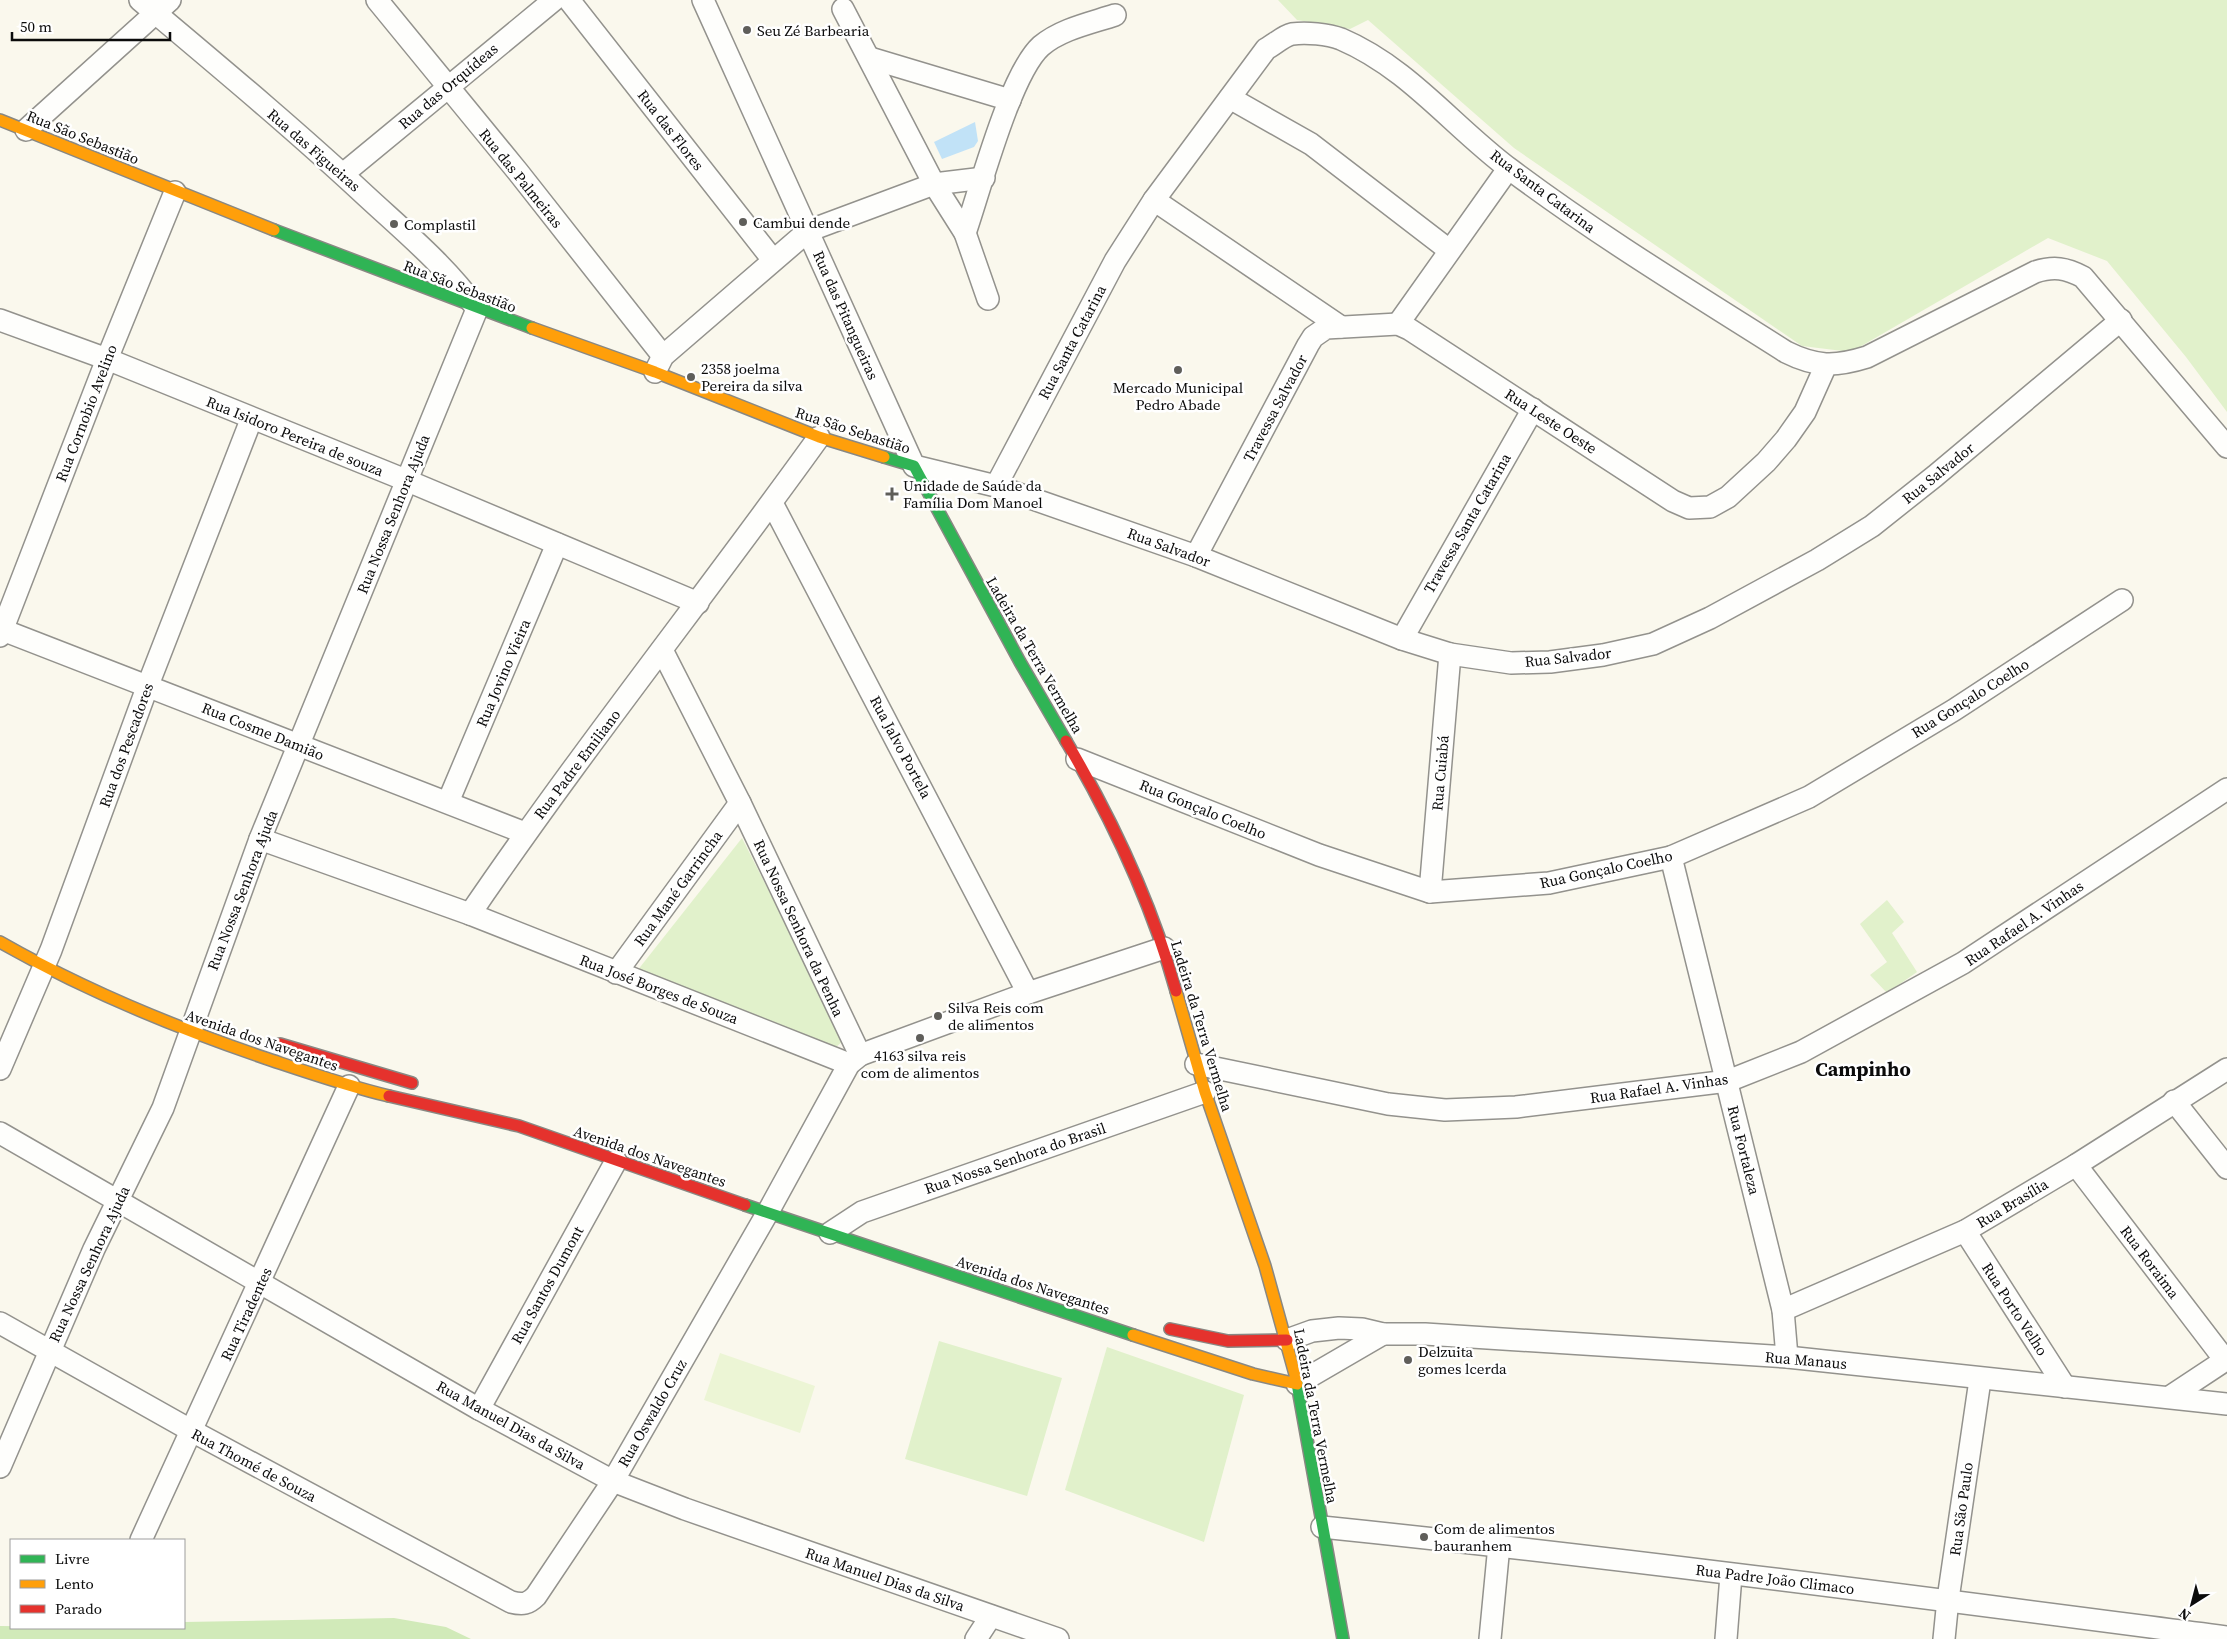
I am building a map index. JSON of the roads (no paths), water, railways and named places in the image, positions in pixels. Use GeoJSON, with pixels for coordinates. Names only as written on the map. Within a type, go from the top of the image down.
{"type":"FeatureCollection","features":[{"type":"Feature","properties":{"kind":"main road","name":"Rua São Sebastião"},"geometry":{"type":"LineString","coordinates":[[0,120],[175,192],[477,309],[659,364],[819,437],[914,466]]}},
{"type":"Feature","properties":{"kind":"main road","name":"Ladeira da Terra Vermelha"},"geometry":{"type":"LineString","coordinates":[[914,466],[1020,662],[1077,759],[1132,870],[1164,948],[1196,1064],[1265,1266],[1287,1340],[1297,1384],[1343,1639]]}},
{"type":"Feature","properties":{"kind":"main road","name":"Avenida dos Navegantes"},"geometry":{"type":"LineString","coordinates":[[0,942],[49,954],[349,1086],[519,1126],[616,1161],[772,1203],[842,1226],[1179,1351],[1253,1374],[1297,1384]]}},
{"type":"Feature","properties":{"kind":"main road","name":"Avenida dos Navegantes"},"geometry":{"type":"LineString","coordinates":[[268,1040],[427,1086]]}},
{"type":"Feature","properties":{"kind":"main road"},"geometry":{"type":"LineString","coordinates":[[1162,1326],[1204,1339],[1250,1344],[1287,1340]]}},
{"type":"Feature","properties":{"kind":"street","name":"Rua das Palmeiras"},"geometry":{"type":"LineString","coordinates":[[377,0],[518,172],[659,364]]}},
{"type":"Feature","properties":{"kind":"street","name":"Rua das Orquídeas"},"geometry":{"type":"LineString","coordinates":[[342,174],[554,0]]}},
{"type":"Feature","properties":{"kind":"street","name":"Rua das Flores"},"geometry":{"type":"LineString","coordinates":[[569,0],[773,260]]}},
{"type":"Feature","properties":{"kind":"street","name":"Rua das Pitangueiras"},"geometry":{"type":"LineString","coordinates":[[703,0],[914,466]]}},
{"type":"Feature","properties":{"kind":"street"},"geometry":{"type":"LineString","coordinates":[[26,130],[155,4]]}},
{"type":"Feature","properties":{"kind":"street","name":"Rua das Figueiras"},"geometry":{"type":"LineString","coordinates":[[155,4],[434,259],[460,286],[477,309]]}},
{"type":"Feature","properties":{"kind":"street"},"geometry":{"type":"LineString","coordinates":[[843,9],[934,184],[965,233],[988,300]]}},
{"type":"Feature","properties":{"kind":"street"},"geometry":{"type":"LineString","coordinates":[[965,233],[1010,100],[1024,68],[1041,46],[1057,35],[1115,15]]}},
{"type":"Feature","properties":{"kind":"street","name":"Rua Santa Catarina"},"geometry":{"type":"LineString","coordinates":[[996,486],[1115,261],[1154,200],[1266,49],[1291,34],[1339,38],[1383,61],[1409,80],[1508,168],[1577,218],[1786,352],[1804,361],[1826,365],[1846,363],[1867,357],[2035,272],[2051,267],[2067,269],[2083,277],[2227,447]]}},
{"type":"Feature","properties":{"kind":"street"},"geometry":{"type":"LineString","coordinates":[[870,58],[1010,100]]}},
{"type":"Feature","properties":{"kind":"street"},"geometry":{"type":"LineString","coordinates":[[1230,98],[1311,144],[1449,250]]}},
{"type":"Feature","properties":{"kind":"street"},"geometry":{"type":"LineString","coordinates":[[1398,324],[1508,168]]}},
{"type":"Feature","properties":{"kind":"street"},"geometry":{"type":"LineString","coordinates":[[659,364],[773,260],[808,231],[934,184],[984,178]]}},
{"type":"Feature","properties":{"kind":"street","name":"Rua Cornobio Avelino"},"geometry":{"type":"LineString","coordinates":[[1,632],[107,359],[175,192]]}},
{"type":"Feature","properties":{"kind":"street"},"geometry":{"type":"LineString","coordinates":[[1154,200],[1342,327]]}},
{"type":"Feature","properties":{"kind":"street","name":"Rua Nossa Senhora Ajuda"},"geometry":{"type":"LineString","coordinates":[[0,1467],[94,1249],[163,1108],[260,839],[297,745],[408,482],[477,309]]}},
{"type":"Feature","properties":{"kind":"street","name":"Rua Isidoro Pereira de souza"},"geometry":{"type":"LineString","coordinates":[[0,320],[107,359],[698,603]]}},
{"type":"Feature","properties":{"kind":"street","name":"Rua Salvador"},"geometry":{"type":"LineString","coordinates":[[914,466],[996,486],[1196,556],[1402,639],[1450,654],[1511,663],[1550,662],[1602,655],[1653,644],[1710,618],[1817,560],[1872,526],[1935,476],[2121,320]]}},
{"type":"Feature","properties":{"kind":"street","name":"Rua Leste Oeste"},"geometry":{"type":"LineString","coordinates":[[1398,324],[1432,343],[1533,408],[1673,501],[1689,508],[1710,507],[1728,497],[1766,462],[1786,440],[1805,412],[1826,365]]}},
{"type":"Feature","properties":{"kind":"street","name":"Travessa Salvador"},"geometry":{"type":"LineString","coordinates":[[1196,556],[1308,345],[1320,330],[1398,324]]}},
{"type":"Feature","properties":{"kind":"street","name":"Travessa Santa Catarina"},"geometry":{"type":"LineString","coordinates":[[1402,639],[1533,408]]}},
{"type":"Feature","properties":{"kind":"street","name":"Rua dos Pescadores"},"geometry":{"type":"LineString","coordinates":[[0,1069],[49,954],[148,685],[251,420]]}},
{"type":"Feature","properties":{"kind":"street","name":"Rua Padre Emiliano"},"geometry":{"type":"LineString","coordinates":[[470,914],[525,833],[698,603],[819,437]]}},
{"type":"Feature","properties":{"kind":"street","name":"Rua Jalvo Portela"},"geometry":{"type":"LineString","coordinates":[[772,503],[1028,993]]}},
{"type":"Feature","properties":{"kind":"street","name":"Rua Jovino Vieira"},"geometry":{"type":"LineString","coordinates":[[448,802],[557,544]]}},
{"type":"Feature","properties":{"kind":"street","name":"Rua Gonçalo Coelho"},"geometry":{"type":"LineString","coordinates":[[1077,759],[1319,855],[1430,892],[1549,883],[1671,857],[1809,797],[1954,710],[2122,600]]}},
{"type":"Feature","properties":{"kind":"street","name":"Rua Cosme Damião"},"geometry":{"type":"LineString","coordinates":[[1,632],[148,685],[525,833]]}},
{"type":"Feature","properties":{"kind":"street","name":"Rua Nossa Senhora da Penha"},"geometry":{"type":"LineString","coordinates":[[662,650],[740,803],[854,1060]]}},
{"type":"Feature","properties":{"kind":"street","name":"Rua Cuiabá"},"geometry":{"type":"LineString","coordinates":[[1430,892],[1450,654]]}},
{"type":"Feature","properties":{"kind":"street","name":"Rua Rafael A. Vinhas"},"geometry":{"type":"LineString","coordinates":[[1196,1064],[1388,1104],[1445,1110],[1516,1107],[1728,1081],[1801,1052],[1963,963],[2227,789]]}},
{"type":"Feature","properties":{"kind":"street","name":"Rua Mané Garrincha"},"geometry":{"type":"LineString","coordinates":[[616,973],[740,803]]}},
{"type":"Feature","properties":{"kind":"street"},"geometry":{"type":"LineString","coordinates":[[260,839],[470,914]]}},
{"type":"Feature","properties":{"kind":"street","name":"Rua Fortaleza"},"geometry":{"type":"LineString","coordinates":[[1671,857],[1728,1081],[1783,1310],[1787,1357]]}},
{"type":"Feature","properties":{"kind":"street","name":"Rua José Borges de Souza"},"geometry":{"type":"LineString","coordinates":[[470,914],[616,973],[854,1060]]}},
{"type":"Feature","properties":{"kind":"street"},"geometry":{"type":"LineString","coordinates":[[772,1203],[854,1060],[1028,993],[1164,948]]}},
{"type":"Feature","properties":{"kind":"street","name":"Rua Brasília"},"geometry":{"type":"LineString","coordinates":[[1783,1310],[1965,1231],[2076,1165],[2227,1069]]}},
{"type":"Feature","properties":{"kind":"street","name":"Rua Tiradentes"},"geometry":{"type":"LineString","coordinates":[[141,1539],[261,1282],[349,1086]]}},
{"type":"Feature","properties":{"kind":"street","name":"Rua Nossa Senhora do Brasil"},"geometry":{"type":"LineString","coordinates":[[842,1226],[862,1212],[1205,1092]]}},
{"type":"Feature","properties":{"kind":"street"},"geometry":{"type":"LineString","coordinates":[[2174,1101],[2227,1168]]}},
{"type":"Feature","properties":{"kind":"street","name":"Rua Manuel Dias da Silva"},"geometry":{"type":"LineString","coordinates":[[0,1134],[261,1282],[479,1409],[613,1481],[685,1509],[1058,1639]]}},
{"type":"Feature","properties":{"kind":"street","name":"Rua Santos Dumont"},"geometry":{"type":"LineString","coordinates":[[479,1409],[616,1161]]}},
{"type":"Feature","properties":{"kind":"street","name":"Rua Roraima"},"geometry":{"type":"LineString","coordinates":[[2076,1165],[2226,1359]]}},
{"type":"Feature","properties":{"kind":"street","name":"Rua Oswaldo Cruz"},"geometry":{"type":"LineString","coordinates":[[511,1602],[529,1603],[536,1596],[613,1481],[772,1203]]}},
{"type":"Feature","properties":{"kind":"street","name":"Rua Porto Velho"},"geometry":{"type":"LineString","coordinates":[[1965,1231],[2065,1387]]}},
{"type":"Feature","properties":{"kind":"street","name":"Rua Thomé de Souza"},"geometry":{"type":"LineString","coordinates":[[0,1322],[49,1352],[192,1431],[511,1602]]}},
{"type":"Feature","properties":{"kind":"street","name":"Rua Manaus"},"geometry":{"type":"LineString","coordinates":[[1287,1340],[1312,1331],[1339,1328],[1362,1329],[1383,1334],[1425,1334],[1787,1357],[1980,1380],[2172,1396],[2227,1404]]}},
{"type":"Feature","properties":{"kind":"street"},"geometry":{"type":"LineString","coordinates":[[1297,1384],[1383,1334]]}},
{"type":"Feature","properties":{"kind":"street"},"geometry":{"type":"LineString","coordinates":[[2172,1396],[2226,1359]]}},
{"type":"Feature","properties":{"kind":"street","name":"Rua São Paulo"},"geometry":{"type":"LineString","coordinates":[[1944,1639],[1948,1599],[1980,1380]]}},
{"type":"Feature","properties":{"kind":"street","name":"Rua Padre João Climaco"},"geometry":{"type":"LineString","coordinates":[[1322,1527],[1499,1545],[1731,1575],[1948,1599],[2165,1634],[2227,1637]]}},
{"type":"Feature","properties":{"kind":"street"},"geometry":{"type":"LineString","coordinates":[[1490,1639],[1499,1545]]}},
{"type":"Feature","properties":{"kind":"street"},"geometry":{"type":"LineString","coordinates":[[1726,1639],[1731,1575]]}},
{"type":"Feature","properties":{"kind":"street"},"geometry":{"type":"LineString","coordinates":[[976,1639],[991,1616]]}},
{"type":"Feature","properties":{"kind":"water"},"geometry":{"type":"Polygon","coordinates":[[[975,122],[978,141],[974,147],[942,159],[934,142],[975,122]]]}},
{"type":"Feature","properties":{"kind":"place","name":"Seu Zé Barbearia"},"geometry":{"type":"Point","coordinates":[747,30]}},
{"type":"Feature","properties":{"kind":"place","name":"Cambui dende"},"geometry":{"type":"Point","coordinates":[743,222]}},
{"type":"Feature","properties":{"kind":"place","name":"Complastil"},"geometry":{"type":"Point","coordinates":[394,224]}},
{"type":"Feature","properties":{"kind":"place","name":"Mercado Municipal Pedro Abade"},"geometry":{"type":"Point","coordinates":[1178,370]}},
{"type":"Feature","properties":{"kind":"place","name":"2358 joelma Pereira da silva"},"geometry":{"type":"Point","coordinates":[691,377]}},
{"type":"Feature","properties":{"kind":"place","name":"Unidade de Saúde da Família Dom Manoel"},"geometry":{"type":"Point","coordinates":[892,494]}},
{"type":"Feature","properties":{"kind":"place","name":"Silva Reis com de alimentos"},"geometry":{"type":"Point","coordinates":[938,1016]}},
{"type":"Feature","properties":{"kind":"place","name":"4163 silva reis com de alimentos"},"geometry":{"type":"Point","coordinates":[920,1038]}},
{"type":"Feature","properties":{"kind":"place","name":"Delzuita gomes lcerda"},"geometry":{"type":"Point","coordinates":[1408,1360]}},
{"type":"Feature","properties":{"kind":"place","name":"Com de alimentos bauranhem"},"geometry":{"type":"Point","coordinates":[1424,1537]}},
{"type":"Feature","properties":{"kind":"district","name":"Campinho"},"geometry":{"type":"Point","coordinates":[1863,1069]}}]}
